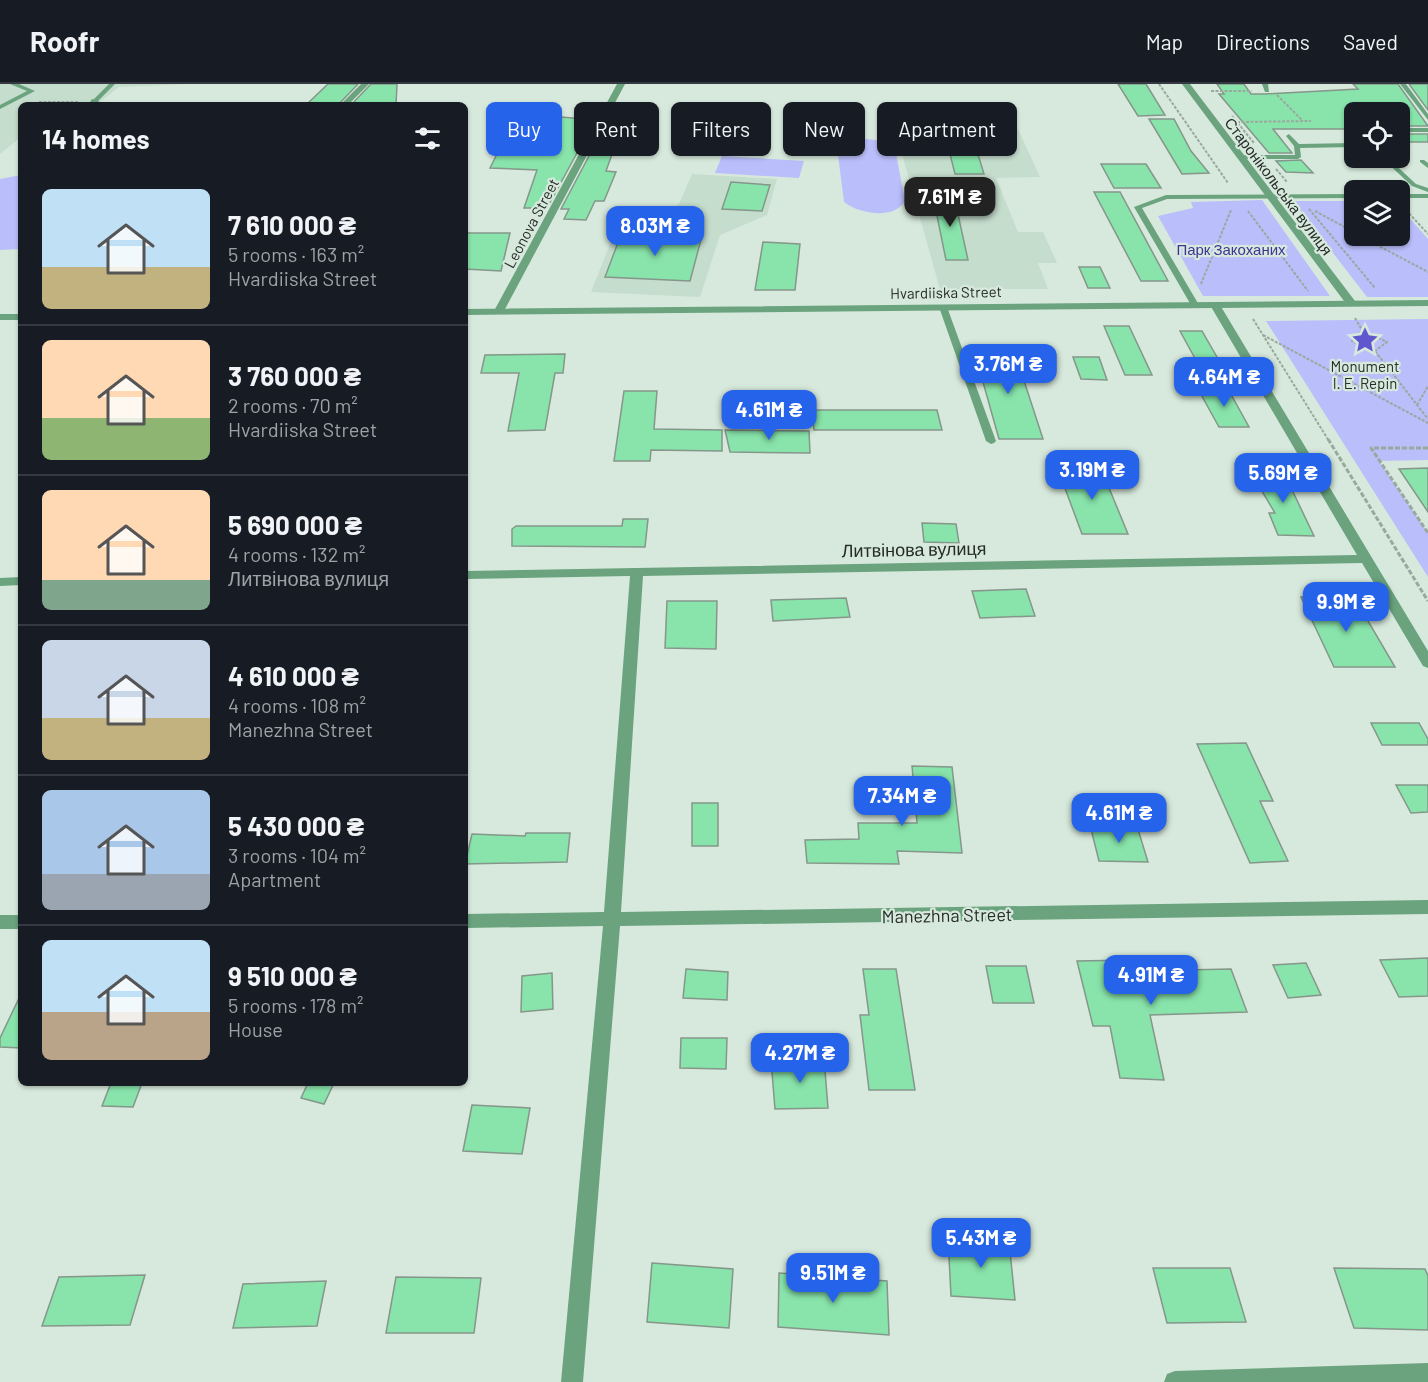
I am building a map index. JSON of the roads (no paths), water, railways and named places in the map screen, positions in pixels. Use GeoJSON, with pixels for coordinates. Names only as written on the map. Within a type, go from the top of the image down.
{"type":"FeatureCollection","features":[{"type":"Feature","properties":{"kind":"street"},"geometry":{"type":"LineString","coordinates":[[347,102],[365,84]]}},
{"type":"Feature","properties":{"kind":"street","name":"Leonova Street"},"geometry":{"type":"LineString","coordinates":[[499,311],[621,84]]}},
{"type":"Feature","properties":{"kind":"street","name":"Старонікольська вулиця"},"geometry":{"type":"LineString","coordinates":[[1186,84],[1351,303]]}},
{"type":"Feature","properties":{"kind":"street","name":"Hvardiiska Street"},"geometry":{"type":"LineString","coordinates":[[468,312],[1428,303]]}},
{"type":"Feature","properties":{"kind":"street"},"geometry":{"type":"LineString","coordinates":[[1215,305],[1364,559],[1428,663]]}},
{"type":"Feature","properties":{"kind":"street"},"geometry":{"type":"LineString","coordinates":[[0,317],[18,317]]}},
{"type":"Feature","properties":{"kind":"street","name":"Литвінова вулиця"},"geometry":{"type":"LineString","coordinates":[[468,575],[1364,559]]}},
{"type":"Feature","properties":{"kind":"street"},"geometry":{"type":"LineString","coordinates":[[572,1382],[612,921],[638,573]]}},
{"type":"Feature","properties":{"kind":"street"},"geometry":{"type":"LineString","coordinates":[[0,582],[18,581]]}},
{"type":"Feature","properties":{"kind":"street","name":"Manezhna Street"},"geometry":{"type":"LineString","coordinates":[[468,921],[612,921],[1428,907]]}},
{"type":"Feature","properties":{"kind":"street"},"geometry":{"type":"LineString","coordinates":[[0,922],[18,922]]}},
{"type":"Feature","properties":{"kind":"street"},"geometry":{"type":"LineString","coordinates":[[1175,1382],[1428,1374]]}},
{"type":"Feature","properties":{"kind":"lane"},"geometry":{"type":"LineString","coordinates":[[0,107],[32,91],[13,84]]}},
{"type":"Feature","properties":{"kind":"lane"},"geometry":{"type":"LineString","coordinates":[[95,102],[112,84]]}},
{"type":"Feature","properties":{"kind":"lane"},"geometry":{"type":"LineString","coordinates":[[1403,84],[1428,118]]}},
{"type":"Feature","properties":{"kind":"lane"},"geometry":{"type":"LineString","coordinates":[[1410,130],[1428,130]]}},
{"type":"Feature","properties":{"kind":"lane"},"geometry":{"type":"LineString","coordinates":[[1241,157],[1298,157],[1297,146],[1289,136]]}},
{"type":"Feature","properties":{"kind":"lane"},"geometry":{"type":"LineString","coordinates":[[1297,146],[1344,146]]}},
{"type":"Feature","properties":{"kind":"lane"},"geometry":{"type":"LineString","coordinates":[[1422,161],[1428,166]]}},
{"type":"Feature","properties":{"kind":"lane"},"geometry":{"type":"LineString","coordinates":[[1396,168],[1414,185],[1428,190]]}},
{"type":"Feature","properties":{"kind":"lane"},"geometry":{"type":"LineString","coordinates":[[1195,305],[1138,207],[1166,197],[1344,196]]}},
{"type":"Feature","properties":{"kind":"lane"},"geometry":{"type":"LineString","coordinates":[[1410,196],[1428,196]]}},
{"type":"Feature","properties":{"kind":"lane"},"geometry":{"type":"LineString","coordinates":[[943,308],[991,441]]}},
{"type":"Feature","properties":{"kind":"place","name":"Monument I. E. Repin"},"geometry":{"type":"Point","coordinates":[1365,340]}},
{"type":"Feature","properties":{"kind":"park label","name":"Парк Закоханих"},"geometry":{"type":"Point","coordinates":[1231,249]}}]}
